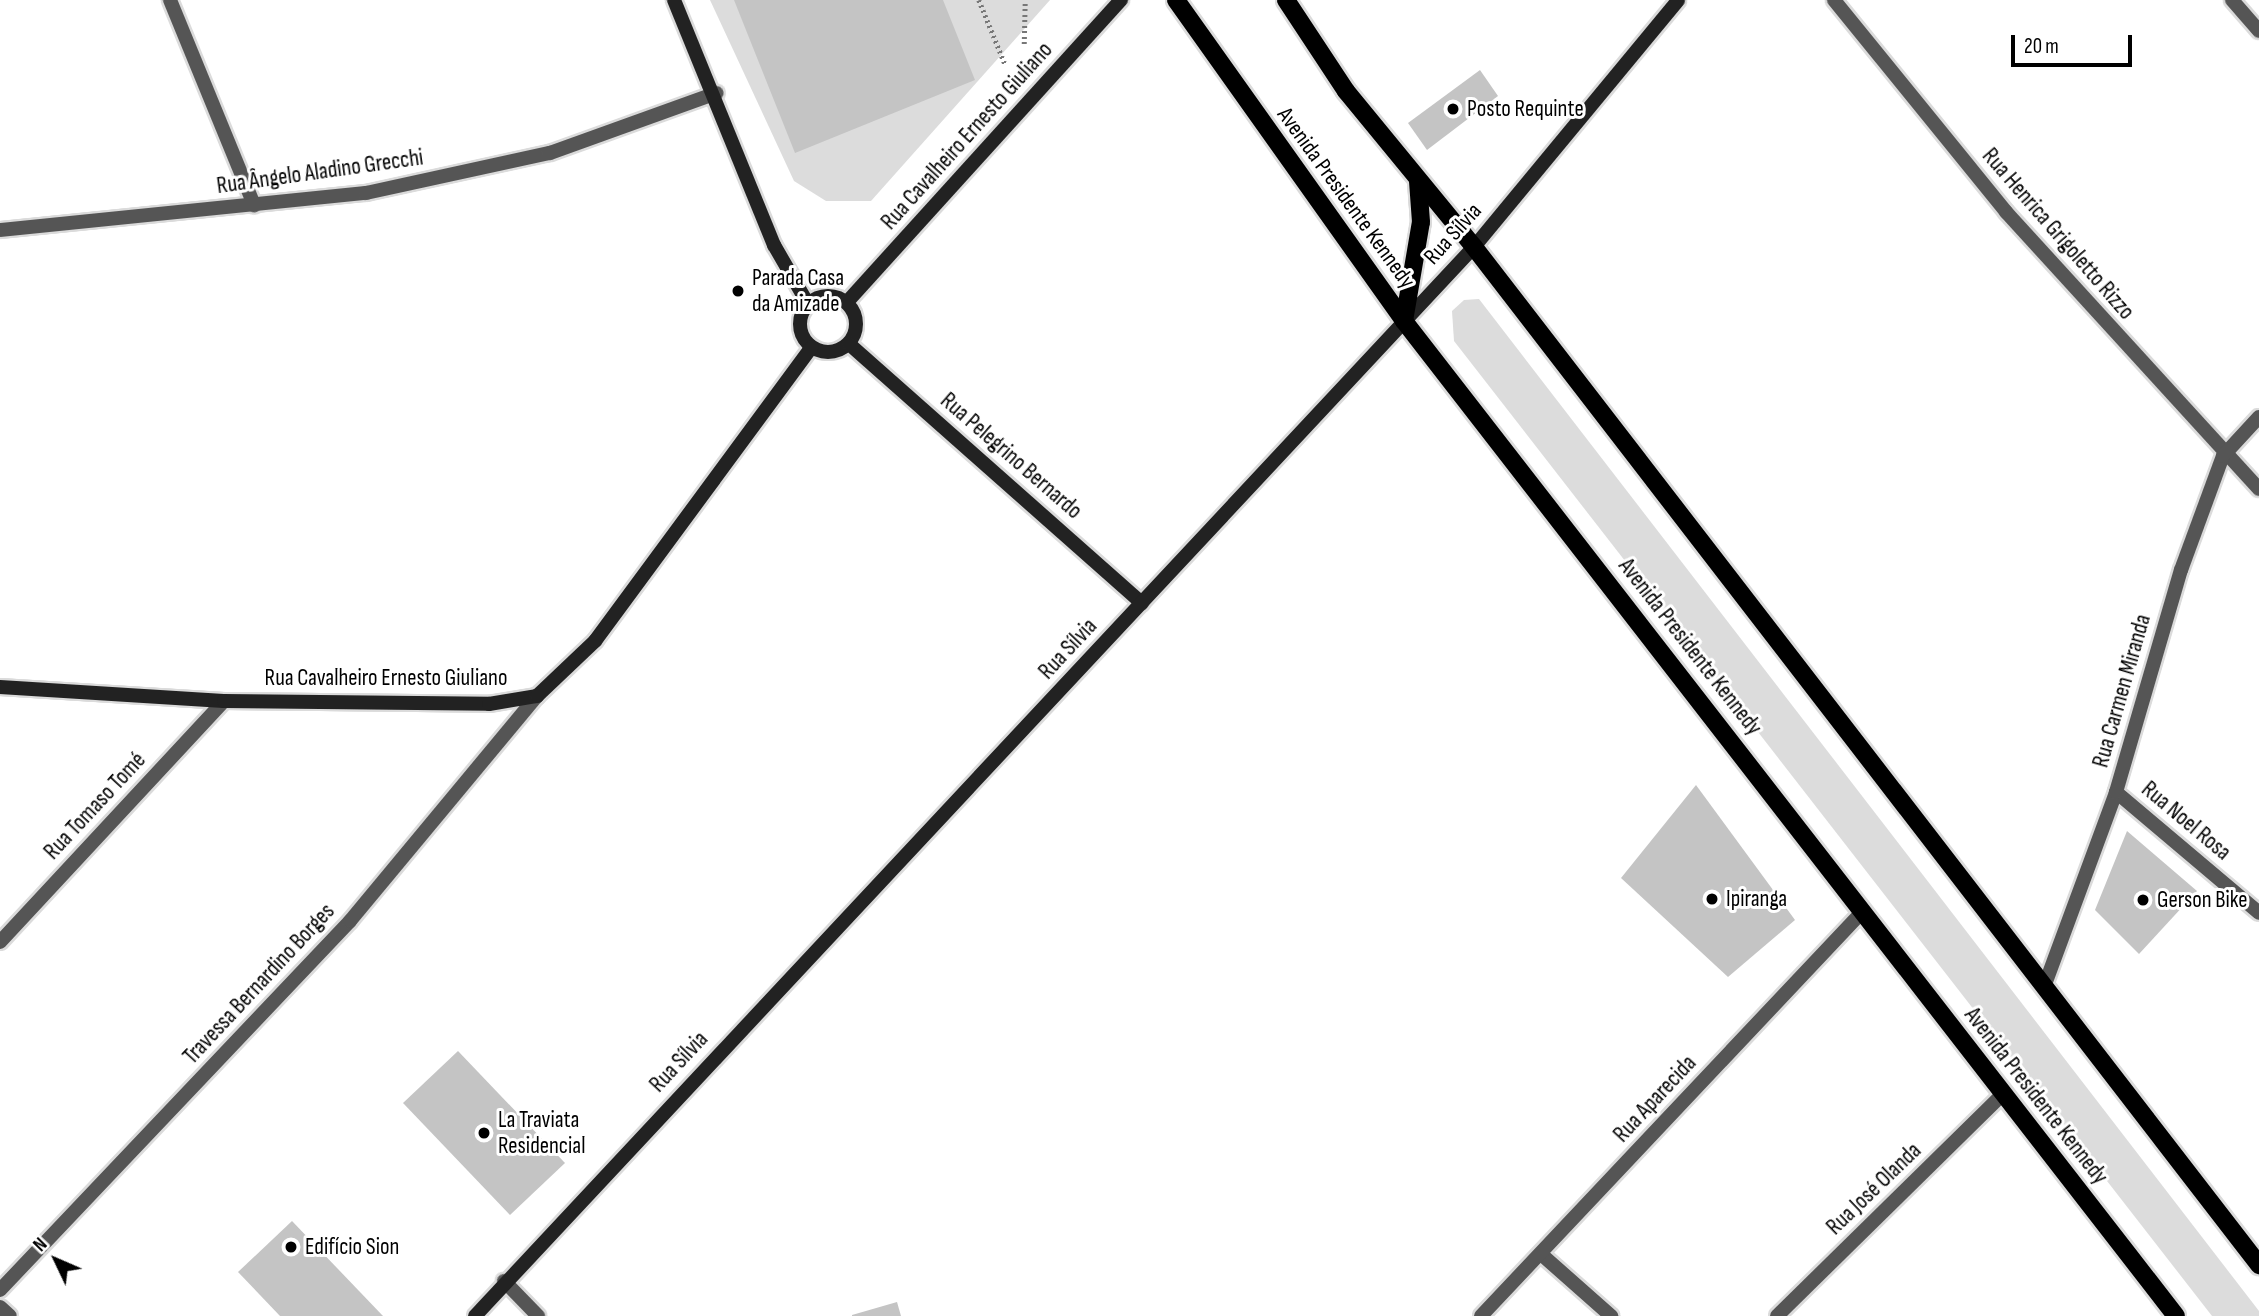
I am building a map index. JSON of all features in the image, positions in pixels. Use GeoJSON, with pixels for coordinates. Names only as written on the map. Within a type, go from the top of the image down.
{"type":"FeatureCollection","features":[{"type":"Feature","properties":{"kind":"main road","name":"Avenida Presidente Kennedy"},"geometry":{"type":"LineString","coordinates":[[1176,0],[1404,321],[2176,1316]]}},
{"type":"Feature","properties":{"kind":"main road"},"geometry":{"type":"LineString","coordinates":[[1286,3],[1346,91],[1474,247],[2259,1265]]}},
{"type":"Feature","properties":{"kind":"main road"},"geometry":{"type":"LineString","coordinates":[[1404,321],[1421,222],[1418,181]]}},
{"type":"Feature","properties":{"kind":"street"},"geometry":{"type":"LineString","coordinates":[[170,0],[254,205]]}},
{"type":"Feature","properties":{"kind":"street"},"geometry":{"type":"LineString","coordinates":[[674,0],[717,93],[774,245],[808,304]]}},
{"type":"Feature","properties":{"kind":"street","name":"Rua Cavalheiro Ernesto Giuliano"},"geometry":{"type":"LineString","coordinates":[[847,302],[1121,0]]}},
{"type":"Feature","properties":{"kind":"street","name":"Rua Sílvia"},"geometry":{"type":"LineString","coordinates":[[475,1316],[504,1281],[1474,247],[1678,0]]}},
{"type":"Feature","properties":{"kind":"street","name":"Rua Henrica Grigoletto Rizzo"},"geometry":{"type":"LineString","coordinates":[[1834,0],[2006,212],[2223,456],[2259,489]]}},
{"type":"Feature","properties":{"kind":"street"},"geometry":{"type":"LineString","coordinates":[[2232,0],[2259,31]]}},
{"type":"Feature","properties":{"kind":"street","name":"Rua Ângelo Aladino Grecchi"},"geometry":{"type":"LineString","coordinates":[[1,231],[366,193],[470,172],[627,128],[717,93]]}},
{"type":"Feature","properties":{"kind":"street"},"geometry":{"type":"LineString","coordinates":[[827,296],[847,302],[857,323],[849,344],[831,352],[812,347],[800,327],[808,304],[827,296]]}},
{"type":"Feature","properties":{"kind":"street","name":"Rua Pelegrino Bernardo"},"geometry":{"type":"LineString","coordinates":[[849,344],[1142,603]]}},
{"type":"Feature","properties":{"kind":"street","name":"Rua Cavalheiro Ernesto Giuliano"},"geometry":{"type":"LineString","coordinates":[[0,687],[224,701],[489,704],[537,696],[595,641],[812,347]]}},
{"type":"Feature","properties":{"kind":"street","name":"Rua Carmen Miranda"},"geometry":{"type":"LineString","coordinates":[[2045,987],[2116,792],[2181,570],[2223,456],[2259,417]]}},
{"type":"Feature","properties":{"kind":"street","name":"Travessa Bernardino Borges"},"geometry":{"type":"LineString","coordinates":[[0,1290],[350,921],[537,696]]}},
{"type":"Feature","properties":{"kind":"street","name":"Rua Tomaso Tomé"},"geometry":{"type":"LineString","coordinates":[[0,942],[224,701]]}},
{"type":"Feature","properties":{"kind":"street","name":"Rua Noel Rosa"},"geometry":{"type":"LineString","coordinates":[[2116,792],[2259,913]]}},
{"type":"Feature","properties":{"kind":"street","name":"Rua Aparecida"},"geometry":{"type":"LineString","coordinates":[[1481,1316],[1862,912]]}},
{"type":"Feature","properties":{"kind":"street","name":"Rua José Olanda"},"geometry":{"type":"LineString","coordinates":[[1777,1316],[2003,1094]]}},
{"type":"Feature","properties":{"kind":"street"},"geometry":{"type":"LineString","coordinates":[[1541,1254],[1611,1316]]}},
{"type":"Feature","properties":{"kind":"street"},"geometry":{"type":"LineString","coordinates":[[504,1281],[538,1316]]}},
{"type":"Feature","properties":{"kind":"street"},"geometry":{"type":"LineString","coordinates":[[0,1307],[10,1316]]}},
{"type":"Feature","properties":{"kind":"path"},"geometry":{"type":"LineString","coordinates":[[979,0],[1006,66]]}},
{"type":"Feature","properties":{"kind":"path"},"geometry":{"type":"LineString","coordinates":[[1024,44],[1025,0]]}},
{"type":"Feature","properties":{"kind":"shaded area"},"geometry":{"type":"Polygon","coordinates":[[[710,0],[1050,0],[871,201],[826,201],[794,181],[710,0]]]}},
{"type":"Feature","properties":{"kind":"shaded area"},"geometry":{"type":"Polygon","coordinates":[[[1479,299],[2259,1311],[2259,1316],[2212,1316],[1454,341],[1452,311],[1464,300],[1479,299]]]}},
{"type":"Feature","properties":{"kind":"building"},"geometry":{"type":"Polygon","coordinates":[[[734,0],[943,0],[975,80],[795,153],[734,0]]]}},
{"type":"Feature","properties":{"kind":"building","name":"Posto Requinte"},"geometry":{"type":"Polygon","coordinates":[[[1480,70],[1498,96],[1427,150],[1408,123],[1480,70]]]}},
{"type":"Feature","properties":{"kind":"building","name":"Ipiranga"},"geometry":{"type":"Polygon","coordinates":[[[1696,785],[1795,920],[1728,977],[1621,878],[1696,785]]]}},
{"type":"Feature","properties":{"kind":"building","name":"Gerson Bike"},"geometry":{"type":"Polygon","coordinates":[[[2127,831],[2197,891],[2139,954],[2095,910],[2127,831]]]}},
{"type":"Feature","properties":{"kind":"building","name":"La Traviata Residencial"},"geometry":{"type":"Polygon","coordinates":[[[458,1051],[565,1163],[510,1215],[403,1103],[458,1051]]]}},
{"type":"Feature","properties":{"kind":"building","name":"Edifício Sion"},"geometry":{"type":"Polygon","coordinates":[[[292,1221],[383,1316],[280,1316],[238,1272],[292,1221]]]}},
{"type":"Feature","properties":{"kind":"building"},"geometry":{"type":"Polygon","coordinates":[[[897,1302],[901,1316],[852,1316],[852,1315],[897,1302]]]}},
{"type":"Feature","properties":{"kind":"place","name":"Posto Requinte"},"geometry":{"type":"Point","coordinates":[1453,109]}},
{"type":"Feature","properties":{"kind":"place","name":"Parada Casa da Amizade"},"geometry":{"type":"Point","coordinates":[738,291]}},
{"type":"Feature","properties":{"kind":"place","name":"Ipiranga"},"geometry":{"type":"Point","coordinates":[1712,899]}},
{"type":"Feature","properties":{"kind":"place","name":"Gerson Bike"},"geometry":{"type":"Point","coordinates":[2143,900]}},
{"type":"Feature","properties":{"kind":"place","name":"La Traviata Residencial"},"geometry":{"type":"Point","coordinates":[484,1133]}},
{"type":"Feature","properties":{"kind":"place","name":"Edifício Sion"},"geometry":{"type":"Point","coordinates":[291,1247]}}]}
